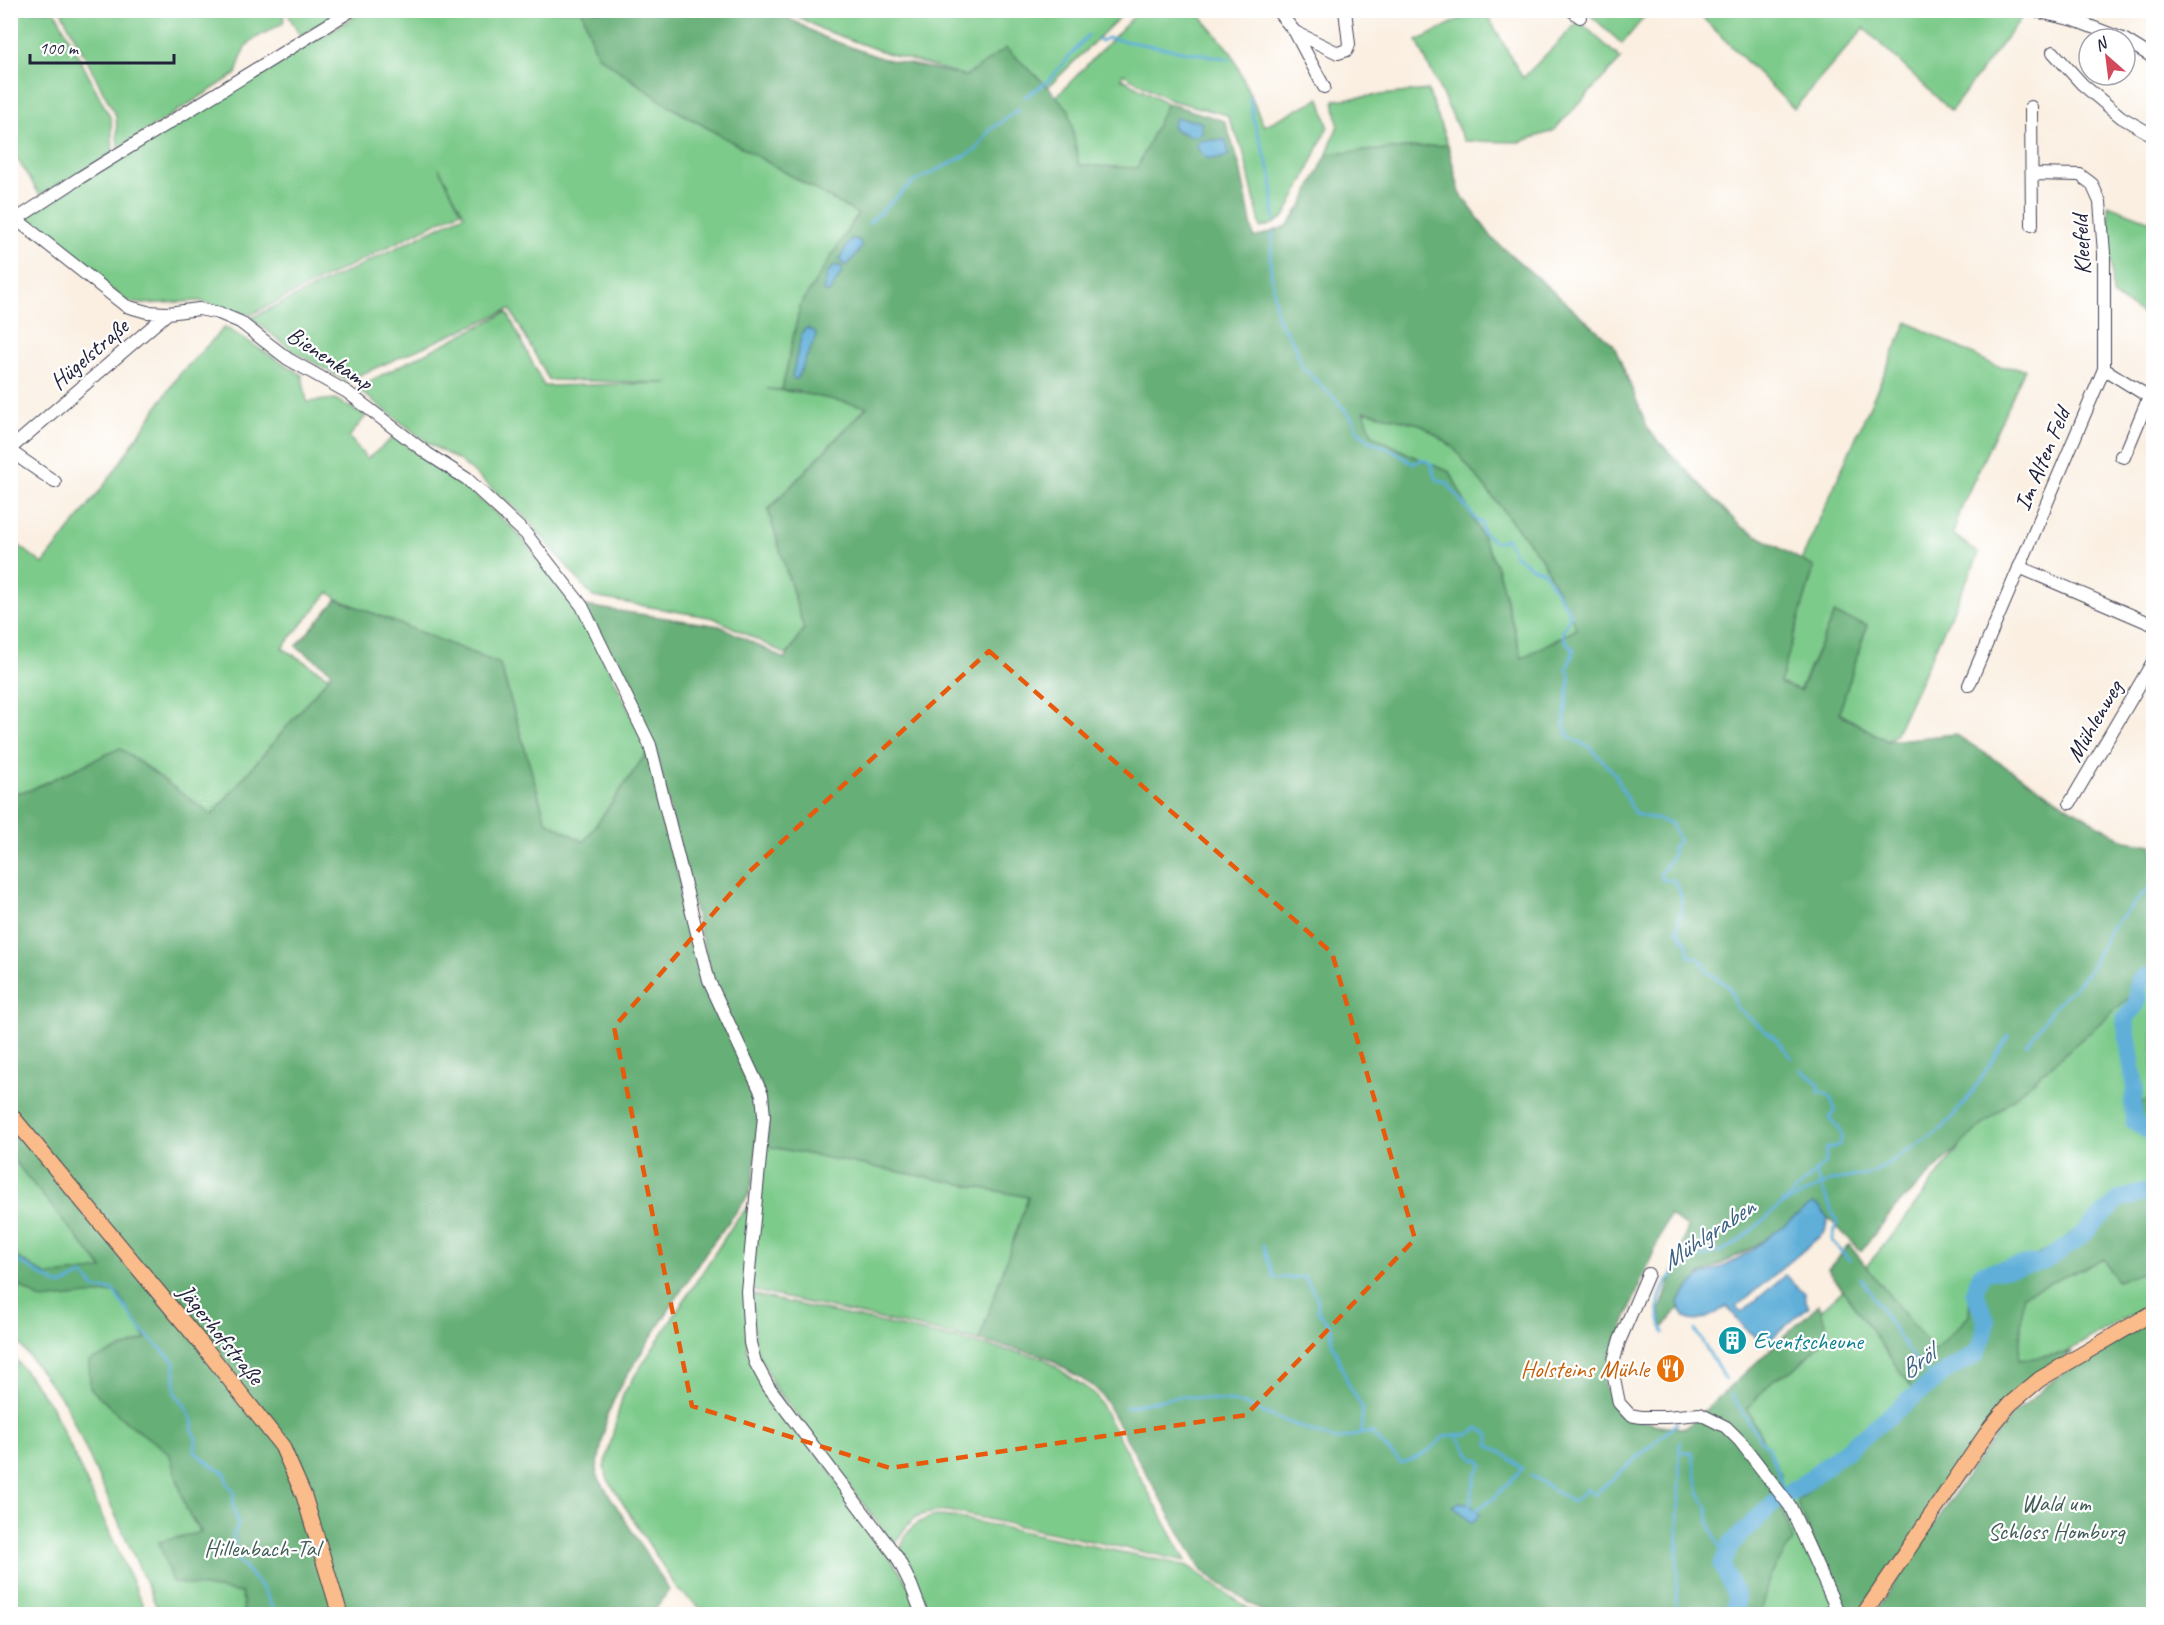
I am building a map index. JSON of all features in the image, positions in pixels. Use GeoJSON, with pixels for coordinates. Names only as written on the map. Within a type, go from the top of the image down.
{"type":"FeatureCollection","features":[{"type":"Feature","properties":{"kind":"main road","name":"Jägerhofstraße"},"geometry":{"type":"LineString","coordinates":[[10,1114],[204,1347],[282,1446],[304,1496],[340,1614]]}},
{"type":"Feature","properties":{"kind":"main road"},"geometry":{"type":"LineString","coordinates":[[1864,1614],[1991,1427],[2010,1404],[2040,1379],[2154,1312]]}},
{"type":"Feature","properties":{"kind":"street"},"geometry":{"type":"LineString","coordinates":[[13,221],[51,195],[352,10]]}},
{"type":"Feature","properties":{"kind":"street"},"geometry":{"type":"LineString","coordinates":[[1277,10],[1295,32],[1324,87]]}},
{"type":"Feature","properties":{"kind":"street"},"geometry":{"type":"LineString","coordinates":[[1295,32],[1338,53],[1347,50],[1349,44],[1345,10]]}},
{"type":"Feature","properties":{"kind":"street"},"geometry":{"type":"LineString","coordinates":[[2036,11],[2074,20],[2092,27]]}},
{"type":"Feature","properties":{"kind":"street"},"geometry":{"type":"LineString","coordinates":[[2137,48],[2154,58]]}},
{"type":"Feature","properties":{"kind":"street"},"geometry":{"type":"LineString","coordinates":[[2053,52],[2082,84],[2113,110],[2154,136]]}},
{"type":"Feature","properties":{"kind":"street","name":"Kleefeld"},"geometry":{"type":"LineString","coordinates":[[2031,107],[2032,225]]}},
{"type":"Feature","properties":{"kind":"street","name":"Kleefeld"},"geometry":{"type":"LineString","coordinates":[[2032,174],[2080,175],[2092,184],[2100,202],[2104,253],[2104,369]]}},
{"type":"Feature","properties":{"kind":"street","name":"Bienenkamp"},"geometry":{"type":"LineString","coordinates":[[13,221],[126,306],[147,312],[168,313],[199,309],[219,313],[240,322],[288,359],[347,392],[428,454],[467,478],[526,534],[582,606],[650,745],[708,981],[762,1094],[764,1116],[747,1291],[750,1342],[755,1362],[768,1386],[897,1557],[922,1614]]}},
{"type":"Feature","properties":{"kind":"street","name":"Hügelstraße"},"geometry":{"type":"LineString","coordinates":[[10,450],[168,313]]}},
{"type":"Feature","properties":{"kind":"street"},"geometry":{"type":"LineString","coordinates":[[2104,369],[2151,399],[2124,457],[2121,456]]}},
{"type":"Feature","properties":{"kind":"street","name":"Im Alten Feld"},"geometry":{"type":"LineString","coordinates":[[1969,685],[2104,369]]}},
{"type":"Feature","properties":{"kind":"street"},"geometry":{"type":"LineString","coordinates":[[10,450],[55,482]]}},
{"type":"Feature","properties":{"kind":"street"},"geometry":{"type":"LineString","coordinates":[[2019,567],[2154,625]]}},
{"type":"Feature","properties":{"kind":"street","name":"Mühlenweg"},"geometry":{"type":"LineString","coordinates":[[2070,803],[2154,660]]}},
{"type":"Feature","properties":{"kind":"street"},"geometry":{"type":"LineString","coordinates":[[1648,1274],[1619,1342],[1612,1373],[1619,1403],[1630,1415],[1666,1418],[1700,1414],[1726,1427],[1740,1441],[1790,1506],[1839,1614]]}},
{"type":"Feature","properties":{"kind":"highlighted area"},"geometry":{"type":"Polygon","coordinates":[[[989,651],[1332,953],[1415,1239],[1246,1415],[890,1468],[692,1406],[614,1027],[751,870],[989,651]]]}},
{"type":"Feature","properties":{"kind":"green space"},"geometry":{"type":"Polygon","coordinates":[[[281,10],[283,23],[252,40],[244,49],[236,74],[118,149],[116,116],[61,11],[281,10]]]}},
{"type":"Feature","properties":{"kind":"green space"},"geometry":{"type":"Polygon","coordinates":[[[11,11],[55,11],[111,119],[113,153],[40,195],[11,149],[11,11]]]}},
{"type":"Feature","properties":{"kind":"green space"},"geometry":{"type":"Polygon","coordinates":[[[286,11],[341,11],[300,36],[286,11]]]}},
{"type":"Feature","properties":{"kind":"green space"},"geometry":{"type":"Polygon","coordinates":[[[364,11],[582,11],[597,55],[669,106],[858,214],[800,306],[782,390],[767,389],[867,406],[768,510],[804,629],[787,655],[714,618],[593,597],[524,516],[460,461],[431,445],[356,388],[507,312],[544,386],[669,383],[549,380],[510,309],[346,381],[293,351],[251,318],[464,215],[439,168],[461,211],[250,315],[199,301],[143,304],[128,302],[19,219],[364,11]]]}},
{"type":"Feature","properties":{"kind":"green space"},"geometry":{"type":"Polygon","coordinates":[[[582,11],[776,11],[823,37],[881,58],[966,76],[1006,48],[1069,110],[1079,165],[1137,168],[1167,103],[1225,121],[1240,167],[1254,238],[1287,226],[1302,205],[1327,154],[1448,145],[1460,193],[1493,239],[1614,345],[1649,431],[1740,526],[1814,567],[1780,683],[1800,691],[1834,614],[1867,625],[1839,714],[1887,741],[1955,734],[2126,841],[2153,845],[2153,977],[1970,1136],[1896,1207],[1861,1251],[1817,1207],[1748,1250],[1700,1275],[1699,1283],[1663,1328],[1660,1311],[1688,1227],[1669,1215],[1631,1306],[1603,1382],[1620,1415],[1665,1427],[1686,1428],[1819,1304],[1826,1326],[1823,1341],[1793,1370],[1774,1379],[1747,1409],[1781,1474],[1781,1506],[1793,1540],[1770,1576],[1760,1614],[1266,1614],[1202,1571],[1101,1394],[1093,1386],[1043,1355],[979,1341],[1028,1197],[766,1146],[768,1119],[712,981],[655,749],[585,606],[720,626],[785,659],[804,629],[768,510],[867,407],[799,391],[782,390],[800,306],[858,214],[669,106],[597,55],[582,11]],[[1364,411],[1372,435],[1412,456],[1450,472],[1497,567],[1522,658],[1577,629],[1541,558],[1453,447],[1420,424],[1364,411]]]}},
{"type":"Feature","properties":{"kind":"green space"},"geometry":{"type":"Polygon","coordinates":[[[788,11],[1126,11],[1048,87],[1006,49],[966,76],[886,53],[821,29],[788,11]]]}},
{"type":"Feature","properties":{"kind":"green space"},"geometry":{"type":"Polygon","coordinates":[[[1139,11],[1196,11],[1231,52],[1264,126],[1320,98],[1328,126],[1301,186],[1284,217],[1261,228],[1243,150],[1227,115],[1170,100],[1123,74],[1121,78],[1167,103],[1137,169],[1078,165],[1069,110],[1056,97],[1139,11]]]}},
{"type":"Feature","properties":{"kind":"green space"},"geometry":{"type":"Polygon","coordinates":[[[1475,11],[1485,11],[1523,78],[1579,21],[1621,59],[1553,131],[1520,142],[1464,141],[1417,41],[1475,11]]]}},
{"type":"Feature","properties":{"kind":"green space"},"geometry":{"type":"Polygon","coordinates":[[[1586,11],[1649,11],[1622,44],[1586,11]]]}},
{"type":"Feature","properties":{"kind":"green space"},"geometry":{"type":"Polygon","coordinates":[[[1696,11],[1994,11],[2022,17],[1951,111],[1864,28],[1794,109],[1696,11]]]}},
{"type":"Feature","properties":{"kind":"green space"},"geometry":{"type":"Polygon","coordinates":[[[1428,90],[1448,145],[1327,154],[1338,125],[1334,100],[1428,90]]]}},
{"type":"Feature","properties":{"kind":"green space"},"geometry":{"type":"Polygon","coordinates":[[[2108,205],[2153,222],[2153,321],[2112,295],[2108,205]]]}},
{"type":"Feature","properties":{"kind":"green space"},"geometry":{"type":"Polygon","coordinates":[[[1907,322],[1996,366],[2025,369],[1962,506],[1953,534],[1979,554],[1895,735],[1887,741],[1839,713],[1867,625],[1834,614],[1799,691],[1779,683],[1814,568],[1801,561],[1907,322]]]}},
{"type":"Feature","properties":{"kind":"green space"},"geometry":{"type":"Polygon","coordinates":[[[225,327],[302,375],[307,402],[335,399],[366,416],[349,437],[367,459],[394,437],[460,482],[514,529],[582,610],[648,751],[584,842],[546,821],[500,664],[337,599],[329,592],[282,648],[329,677],[212,815],[120,748],[28,791],[11,793],[10,546],[13,541],[43,564],[109,479],[178,376],[225,327]]]}},
{"type":"Feature","properties":{"kind":"green space"},"geometry":{"type":"Polygon","coordinates":[[[1364,411],[1420,424],[1453,447],[1541,558],[1577,628],[1522,658],[1497,567],[1450,472],[1412,456],[1372,435],[1364,411]]]}},
{"type":"Feature","properties":{"kind":"green space"},"geometry":{"type":"Polygon","coordinates":[[[337,599],[500,664],[546,821],[584,842],[648,751],[704,982],[758,1096],[759,1115],[754,1177],[749,1195],[706,1252],[620,1386],[607,1416],[596,1474],[669,1590],[652,1614],[244,1614],[242,1593],[172,1582],[159,1542],[201,1532],[187,1511],[169,1453],[126,1422],[90,1388],[89,1361],[146,1339],[117,1292],[42,1300],[11,1281],[10,1253],[47,1276],[103,1269],[11,1157],[11,793],[28,791],[120,748],[212,815],[329,677],[331,671],[296,646],[337,599]]]}},
{"type":"Feature","properties":{"kind":"green space"},"geometry":{"type":"Polygon","coordinates":[[[2153,847],[2153,1303],[2101,1331],[2038,1370],[1854,1614],[1411,1614],[1624,1420],[1690,1429],[1841,1292],[1891,1237],[1957,1150],[2153,847]]]}},
{"type":"Feature","properties":{"kind":"green space"},"geometry":{"type":"Polygon","coordinates":[[[2153,1098],[2153,1126],[2130,1107],[2153,1098]]]}},
{"type":"Feature","properties":{"kind":"green space","name":"Hillenbach-Tal"},"geometry":{"type":"Polygon","coordinates":[[[11,1135],[204,1379],[335,1614],[160,1614],[65,1403],[11,1333],[11,1135]],[[170,1454],[187,1511],[201,1533],[159,1542],[230,1591],[170,1454]]]}},
{"type":"Feature","properties":{"kind":"green space"},"geometry":{"type":"Polygon","coordinates":[[[766,1146],[1029,1197],[979,1341],[750,1290],[766,1146]]]}},
{"type":"Feature","properties":{"kind":"green space"},"geometry":{"type":"Polygon","coordinates":[[[2153,1190],[2153,1269],[2117,1281],[2104,1259],[2023,1295],[2019,1360],[2073,1352],[2038,1376],[1857,1614],[1844,1614],[1797,1501],[1915,1393],[1828,1269],[1849,1245],[1934,1351],[1969,1316],[1970,1287],[2057,1245],[2121,1191],[2153,1190]]]}},
{"type":"Feature","properties":{"kind":"green space"},"geometry":{"type":"Polygon","coordinates":[[[754,1200],[747,1350],[909,1585],[918,1614],[708,1614],[678,1590],[608,1480],[604,1468],[623,1394],[735,1222],[754,1200]]]}},
{"type":"Feature","properties":{"kind":"green space"},"geometry":{"type":"Polygon","coordinates":[[[750,1294],[1043,1358],[1095,1394],[1186,1561],[948,1511],[920,1515],[915,1518],[894,1545],[774,1385],[756,1349],[750,1294]]]}},
{"type":"Feature","properties":{"kind":"green space","name":"Wald um Schloss Homburg"},"geometry":{"type":"Polygon","coordinates":[[[2153,1319],[2153,1614],[1874,1614],[1976,1462],[2014,1413],[2057,1377],[2153,1319]]]}},
{"type":"Feature","properties":{"kind":"green space"},"geometry":{"type":"Polygon","coordinates":[[[10,1352],[51,1405],[147,1614],[11,1614],[10,1352]]]}},
{"type":"Feature","properties":{"kind":"green space"},"geometry":{"type":"Polygon","coordinates":[[[937,1516],[954,1517],[1188,1566],[1256,1614],[927,1614],[918,1581],[900,1551],[905,1537],[913,1527],[923,1520],[937,1516]]]}},
{"type":"Feature","properties":{"kind":"water"},"geometry":{"type":"Polygon","coordinates":[[[1176,118],[1201,122],[1202,133],[1194,137],[1177,131],[1172,126],[1176,118]]]}},
{"type":"Feature","properties":{"kind":"water"},"geometry":{"type":"Polygon","coordinates":[[[1200,140],[1226,140],[1229,155],[1219,159],[1205,158],[1196,146],[1200,140]]]}},
{"type":"Feature","properties":{"kind":"water"},"geometry":{"type":"Polygon","coordinates":[[[851,239],[859,240],[862,247],[847,266],[839,260],[851,239]]]}},
{"type":"Feature","properties":{"kind":"water"},"geometry":{"type":"Polygon","coordinates":[[[834,266],[842,266],[842,272],[829,293],[823,291],[828,272],[834,266]]]}},
{"type":"Feature","properties":{"kind":"water"},"geometry":{"type":"Polygon","coordinates":[[[807,328],[815,332],[816,336],[797,379],[794,379],[792,377],[802,332],[807,328]]]}},
{"type":"Feature","properties":{"kind":"water"},"geometry":{"type":"Polygon","coordinates":[[[1812,1204],[1818,1205],[1828,1218],[1825,1232],[1736,1307],[1741,1313],[1785,1275],[1804,1293],[1809,1306],[1771,1339],[1751,1334],[1727,1306],[1706,1318],[1692,1320],[1686,1318],[1678,1302],[1694,1282],[1701,1276],[1749,1252],[1812,1204]]]}},
{"type":"Feature","properties":{"kind":"water"},"geometry":{"type":"Polygon","coordinates":[[[1460,1502],[1470,1504],[1480,1514],[1472,1523],[1453,1506],[1460,1502]]]}},
{"type":"Feature","properties":{"kind":"waterway"},"geometry":{"type":"LineString","coordinates":[[1025,97],[1048,81],[1088,35]]}},
{"type":"Feature","properties":{"kind":"waterway"},"geometry":{"type":"LineString","coordinates":[[1098,39],[1101,41],[1107,38],[1229,59]]}},
{"type":"Feature","properties":{"kind":"waterway"},"geometry":{"type":"LineString","coordinates":[[1250,98],[1253,119],[1272,177],[1274,220]]}},
{"type":"Feature","properties":{"kind":"waterway"},"geometry":{"type":"LineString","coordinates":[[869,223],[912,183],[976,150],[990,130],[1019,109]]}},
{"type":"Feature","properties":{"kind":"waterway"},"geometry":{"type":"LineString","coordinates":[[1273,233],[1270,263],[1277,317],[1296,347],[1301,366],[1336,400],[1353,419],[1358,431],[1370,441],[1396,452],[1413,464],[1423,459],[1432,465],[1438,480],[1447,483],[1477,521],[1481,522],[1483,533],[1495,542],[1507,539],[1514,554],[1531,567],[1543,571],[1571,614],[1563,634],[1574,650],[1567,669],[1570,674],[1564,724],[1569,737],[1591,748],[1615,774],[1635,814],[1671,823],[1679,841],[1672,848],[1673,855],[1660,875],[1663,880],[1674,880],[1678,886],[1682,898],[1677,930],[1688,945],[1689,957],[1696,957],[1704,963],[1706,971],[1728,986],[1736,1007],[1778,1041],[1792,1058]]}},
{"type":"Feature","properties":{"kind":"waterway"},"geometry":{"type":"LineString","coordinates":[[2027,1045],[2053,1008],[2088,973],[2111,928],[2154,883]]}},
{"type":"Feature","properties":{"kind":"waterway","name":"Bröl"},"geometry":{"type":"LineString","coordinates":[[2154,978],[2145,977],[2138,982],[2137,1003],[2125,1019],[2135,1088],[2134,1121],[2149,1131],[2154,1129]]}},
{"type":"Feature","properties":{"kind":"waterway","name":"Mühlgraben"},"geometry":{"type":"LineString","coordinates":[[1782,1205],[1830,1181],[1873,1173],[1944,1127],[1969,1097],[2009,1035]]}},
{"type":"Feature","properties":{"kind":"waterway"},"geometry":{"type":"LineString","coordinates":[[1800,1069],[1819,1084],[1819,1092],[1830,1098],[1835,1110],[1829,1118],[1839,1128],[1842,1137],[1839,1145],[1826,1149],[1826,1162],[1815,1172],[1837,1223],[1832,1241],[1849,1260]]}},
{"type":"Feature","properties":{"kind":"waterway","name":"Mühlgraben"},"geometry":{"type":"LineString","coordinates":[[1664,1333],[1659,1317],[1660,1298],[1672,1275],[1685,1264],[1736,1243],[1777,1209],[1815,1172]]}},
{"type":"Feature","properties":{"kind":"waterway","name":"Bröl"},"geometry":{"type":"LineString","coordinates":[[1735,1614],[1736,1596],[1722,1565],[1731,1544],[1775,1502],[1799,1487],[1949,1369],[1976,1354],[1984,1335],[1986,1320],[1974,1291],[1982,1273],[2043,1262],[2074,1242],[2120,1199],[2143,1193],[2154,1194]]}},
{"type":"Feature","properties":{"kind":"waterway"},"geometry":{"type":"LineString","coordinates":[[1263,1245],[1274,1278],[1304,1277],[1318,1299],[1318,1312],[1331,1326],[1332,1343],[1348,1383],[1362,1407],[1362,1433]]}},
{"type":"Feature","properties":{"kind":"waterway"},"geometry":{"type":"LineString","coordinates":[[10,1252],[15,1259],[60,1286],[83,1275],[96,1289],[113,1290],[142,1331],[175,1362],[175,1393],[185,1405],[193,1423],[192,1428],[196,1439],[195,1452],[225,1473],[227,1483],[234,1491],[233,1504],[238,1525],[233,1535],[235,1543],[232,1553],[263,1589],[276,1614]]}},
{"type":"Feature","properties":{"kind":"waterway"},"geometry":{"type":"LineString","coordinates":[[1861,1278],[1909,1352],[1934,1380]]}},
{"type":"Feature","properties":{"kind":"waterway"},"geometry":{"type":"LineString","coordinates":[[1695,1330],[1726,1380]]}},
{"type":"Feature","properties":{"kind":"waterway"},"geometry":{"type":"LineString","coordinates":[[1732,1394],[1767,1446],[1780,1475],[1781,1485]]}},
{"type":"Feature","properties":{"kind":"waterway"},"geometry":{"type":"LineString","coordinates":[[1125,1407],[1182,1396],[1236,1402],[1335,1440],[1370,1432],[1401,1463],[1425,1453],[1444,1436],[1469,1434],[1479,1428],[1489,1435],[1489,1445],[1522,1469],[1494,1498],[1476,1510]]}},
{"type":"Feature","properties":{"kind":"waterway"},"geometry":{"type":"LineString","coordinates":[[1531,1475],[1573,1502],[1588,1488],[1594,1495],[1677,1423]]}},
{"type":"Feature","properties":{"kind":"waterway"},"geometry":{"type":"LineString","coordinates":[[1456,1434],[1472,1458],[1483,1465],[1476,1473],[1470,1504]]}},
{"type":"Feature","properties":{"kind":"waterway","name":"Mühlgraben"},"geometry":{"type":"LineString","coordinates":[[1676,1614],[1680,1442]]}},
{"type":"Feature","properties":{"kind":"waterway"},"geometry":{"type":"LineString","coordinates":[[1679,1452],[1692,1452],[1699,1492],[1707,1506],[1710,1525],[1724,1559]]}},
{"type":"Feature","properties":{"kind":"place","name":"Eventscheune"},"geometry":{"type":"Point","coordinates":[1732,1341]}},
{"type":"Feature","properties":{"kind":"place","name":"Holsteins Mühle"},"geometry":{"type":"Point","coordinates":[1670,1369]}}]}
